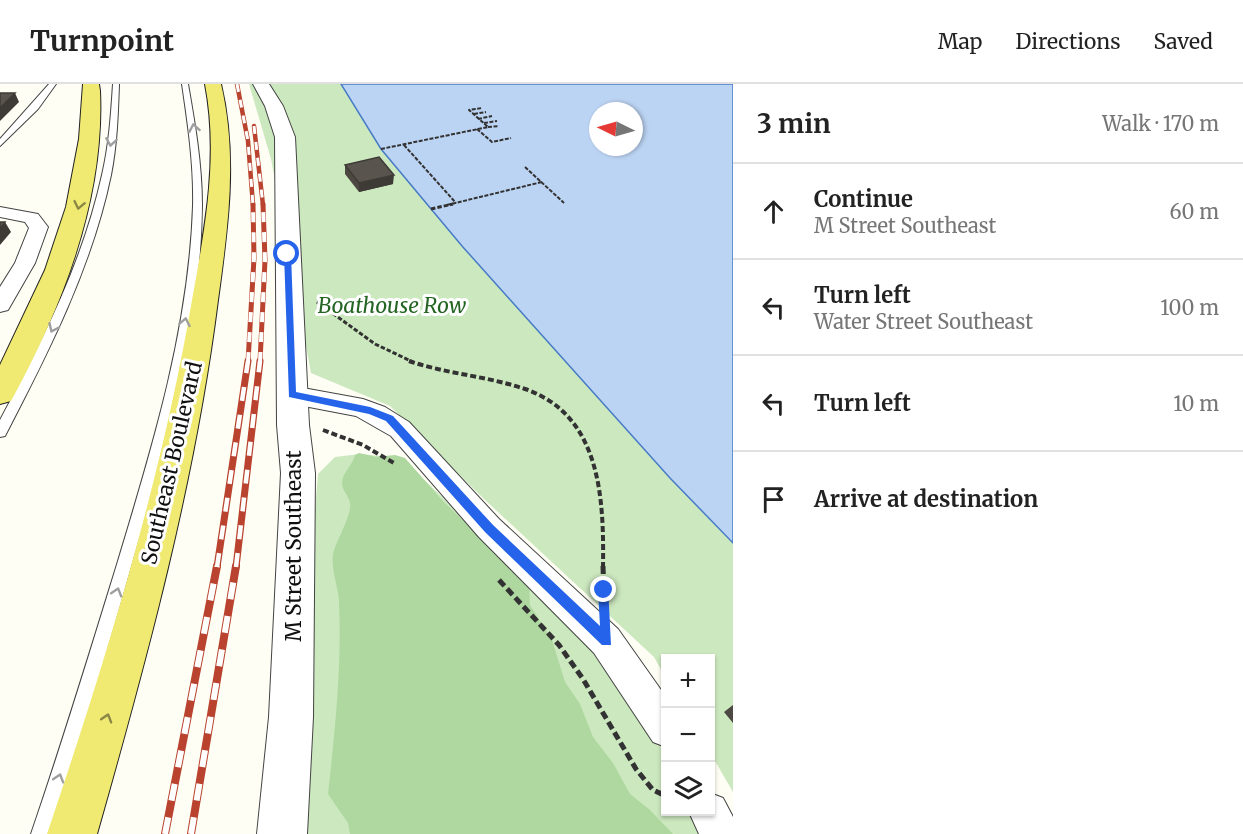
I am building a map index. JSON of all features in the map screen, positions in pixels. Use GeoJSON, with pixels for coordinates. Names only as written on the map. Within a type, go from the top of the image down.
{"type":"FeatureCollection","features":[{"type":"Feature","properties":{"kind":"main road"},"geometry":{"type":"LineString","coordinates":[[0,393],[48,297],[73,230],[86,162],[91,84]]}},
{"type":"Feature","properties":{"kind":"main road","name":"Southeast Boulevard"},"geometry":{"type":"LineString","coordinates":[[72,834],[152,556],[191,390],[217,213],[219,134],[213,84]]}},
{"type":"Feature","properties":{"kind":"street","name":"M Street Southeast"},"geometry":{"type":"LineString","coordinates":[[261,84],[277,112],[285,137],[292,395],[298,473],[291,717],[282,834]]}},
{"type":"Feature","properties":{"kind":"street"},"geometry":{"type":"LineString","coordinates":[[0,212],[36,220],[38,233],[8,278],[0,305]]}},
{"type":"Feature","properties":{"kind":"street"},"geometry":{"type":"LineString","coordinates":[[292,395],[370,411],[389,419],[489,528],[606,641],[661,722]]}},
{"type":"Feature","properties":{"kind":"street"},"geometry":{"type":"LineString","coordinates":[[711,816],[720,834]]}},
{"type":"Feature","properties":{"kind":"lane"},"geometry":{"type":"LineString","coordinates":[[0,144],[36,107],[53,84]]}},
{"type":"Feature","properties":{"kind":"lane"},"geometry":{"type":"LineString","coordinates":[[0,432],[52,328],[84,249],[105,175],[113,130],[116,84]]}},
{"type":"Feature","properties":{"kind":"lane"},"geometry":{"type":"LineString","coordinates":[[41,834],[138,519],[166,409],[186,314],[194,267],[199,179],[196,140],[185,84]]}},
{"type":"Feature","properties":{"kind":"path"},"geometry":{"type":"LineString","coordinates":[[482,108],[469,110],[488,128]]}},
{"type":"Feature","properties":{"kind":"path"},"geometry":{"type":"LineString","coordinates":[[474,114],[486,112]]}},
{"type":"Feature","properties":{"kind":"path"},"geometry":{"type":"LineString","coordinates":[[478,119],[492,116]]}},
{"type":"Feature","properties":{"kind":"path"},"geometry":{"type":"LineString","coordinates":[[484,123],[497,121]]}},
{"type":"Feature","properties":{"kind":"path"},"geometry":{"type":"LineString","coordinates":[[381,149],[499,126]]}},
{"type":"Feature","properties":{"kind":"path"},"geometry":{"type":"LineString","coordinates":[[477,129],[492,142],[512,138]]}},
{"type":"Feature","properties":{"kind":"path"},"geometry":{"type":"LineString","coordinates":[[403,145],[456,203]]}},
{"type":"Feature","properties":{"kind":"path"},"geometry":{"type":"LineString","coordinates":[[525,167],[564,202]]}},
{"type":"Feature","properties":{"kind":"path"},"geometry":{"type":"LineString","coordinates":[[431,209],[542,182]]}},
{"type":"Feature","properties":{"kind":"path"},"geometry":{"type":"LineString","coordinates":[[311,298],[368,341],[394,354],[426,366],[529,388],[555,403],[567,415],[590,449],[602,495],[606,641]]}},
{"type":"Feature","properties":{"kind":"path"},"geometry":{"type":"LineString","coordinates":[[321,427],[326,433],[363,445],[399,466]]}},
{"type":"Feature","properties":{"kind":"path"},"geometry":{"type":"LineString","coordinates":[[496,577],[559,645],[583,679],[636,769],[653,790],[661,794]]}},
{"type":"Feature","properties":{"kind":"green space","name":"Boathouse Row"},"geometry":{"type":"Polygon","coordinates":[[[249,84],[341,84],[381,149],[462,246],[670,478],[733,543],[733,792],[715,761],[715,654],[661,654],[661,670],[654,657],[484,499],[390,406],[311,373],[271,159],[249,84]]]}},
{"type":"Feature","properties":{"kind":"green space"},"geometry":{"type":"Polygon","coordinates":[[[359,453],[376,457],[395,455],[405,458],[442,500],[529,585],[530,605],[552,640],[565,682],[580,704],[593,737],[613,763],[630,794],[650,810],[673,834],[350,834],[348,823],[328,794],[340,649],[339,601],[333,561],[334,551],[350,508],[350,501],[342,486],[342,479],[355,455],[359,453]]]}},
{"type":"Feature","properties":{"kind":"green space"},"geometry":{"type":"Polygon","coordinates":[[[360,454],[401,458],[588,634],[635,691],[661,741],[661,816],[698,816],[707,834],[300,834],[311,556],[318,474],[335,457],[360,454]]]}},
{"type":"Feature","properties":{"kind":"water"},"geometry":{"type":"Polygon","coordinates":[[[341,84],[733,84],[733,543],[670,478],[462,246],[381,149],[341,84]]]}},
{"type":"Feature","properties":{"kind":"building"},"geometry":{"type":"Polygon","coordinates":[[[0,93],[15,93],[0,108],[0,93]]]}},
{"type":"Feature","properties":{"kind":"building"},"geometry":{"type":"Polygon","coordinates":[[[379,157],[394,175],[359,183],[345,165],[379,157]]]}},
{"type":"Feature","properties":{"kind":"railway"},"geometry":{"type":"LineString","coordinates":[[237,84],[248,141],[253,205]]}},
{"type":"Feature","properties":{"kind":"railway"},"geometry":{"type":"LineString","coordinates":[[254,126],[263,205]]}},
{"type":"Feature","properties":{"kind":"railway"},"geometry":{"type":"LineString","coordinates":[[248,362],[254,258],[253,204]]}},
{"type":"Feature","properties":{"kind":"railway"},"geometry":{"type":"LineString","coordinates":[[260,362],[265,260],[263,204]]}},
{"type":"Feature","properties":{"kind":"railway"},"geometry":{"type":"LineString","coordinates":[[217,567],[248,361]]}},
{"type":"Feature","properties":{"kind":"railway"},"geometry":{"type":"LineString","coordinates":[[236,567],[260,361]]}},
{"type":"Feature","properties":{"kind":"railway"},"geometry":{"type":"LineString","coordinates":[[165,834],[217,566]]}},
{"type":"Feature","properties":{"kind":"railway"},"geometry":{"type":"LineString","coordinates":[[191,834],[236,566]]}},
{"type":"Feature","properties":{"kind":"route"},"geometry":{"type":"LineString","coordinates":[[287,254],[292,395],[370,411],[389,419],[489,528],[606,641],[604,590]]}}]}
